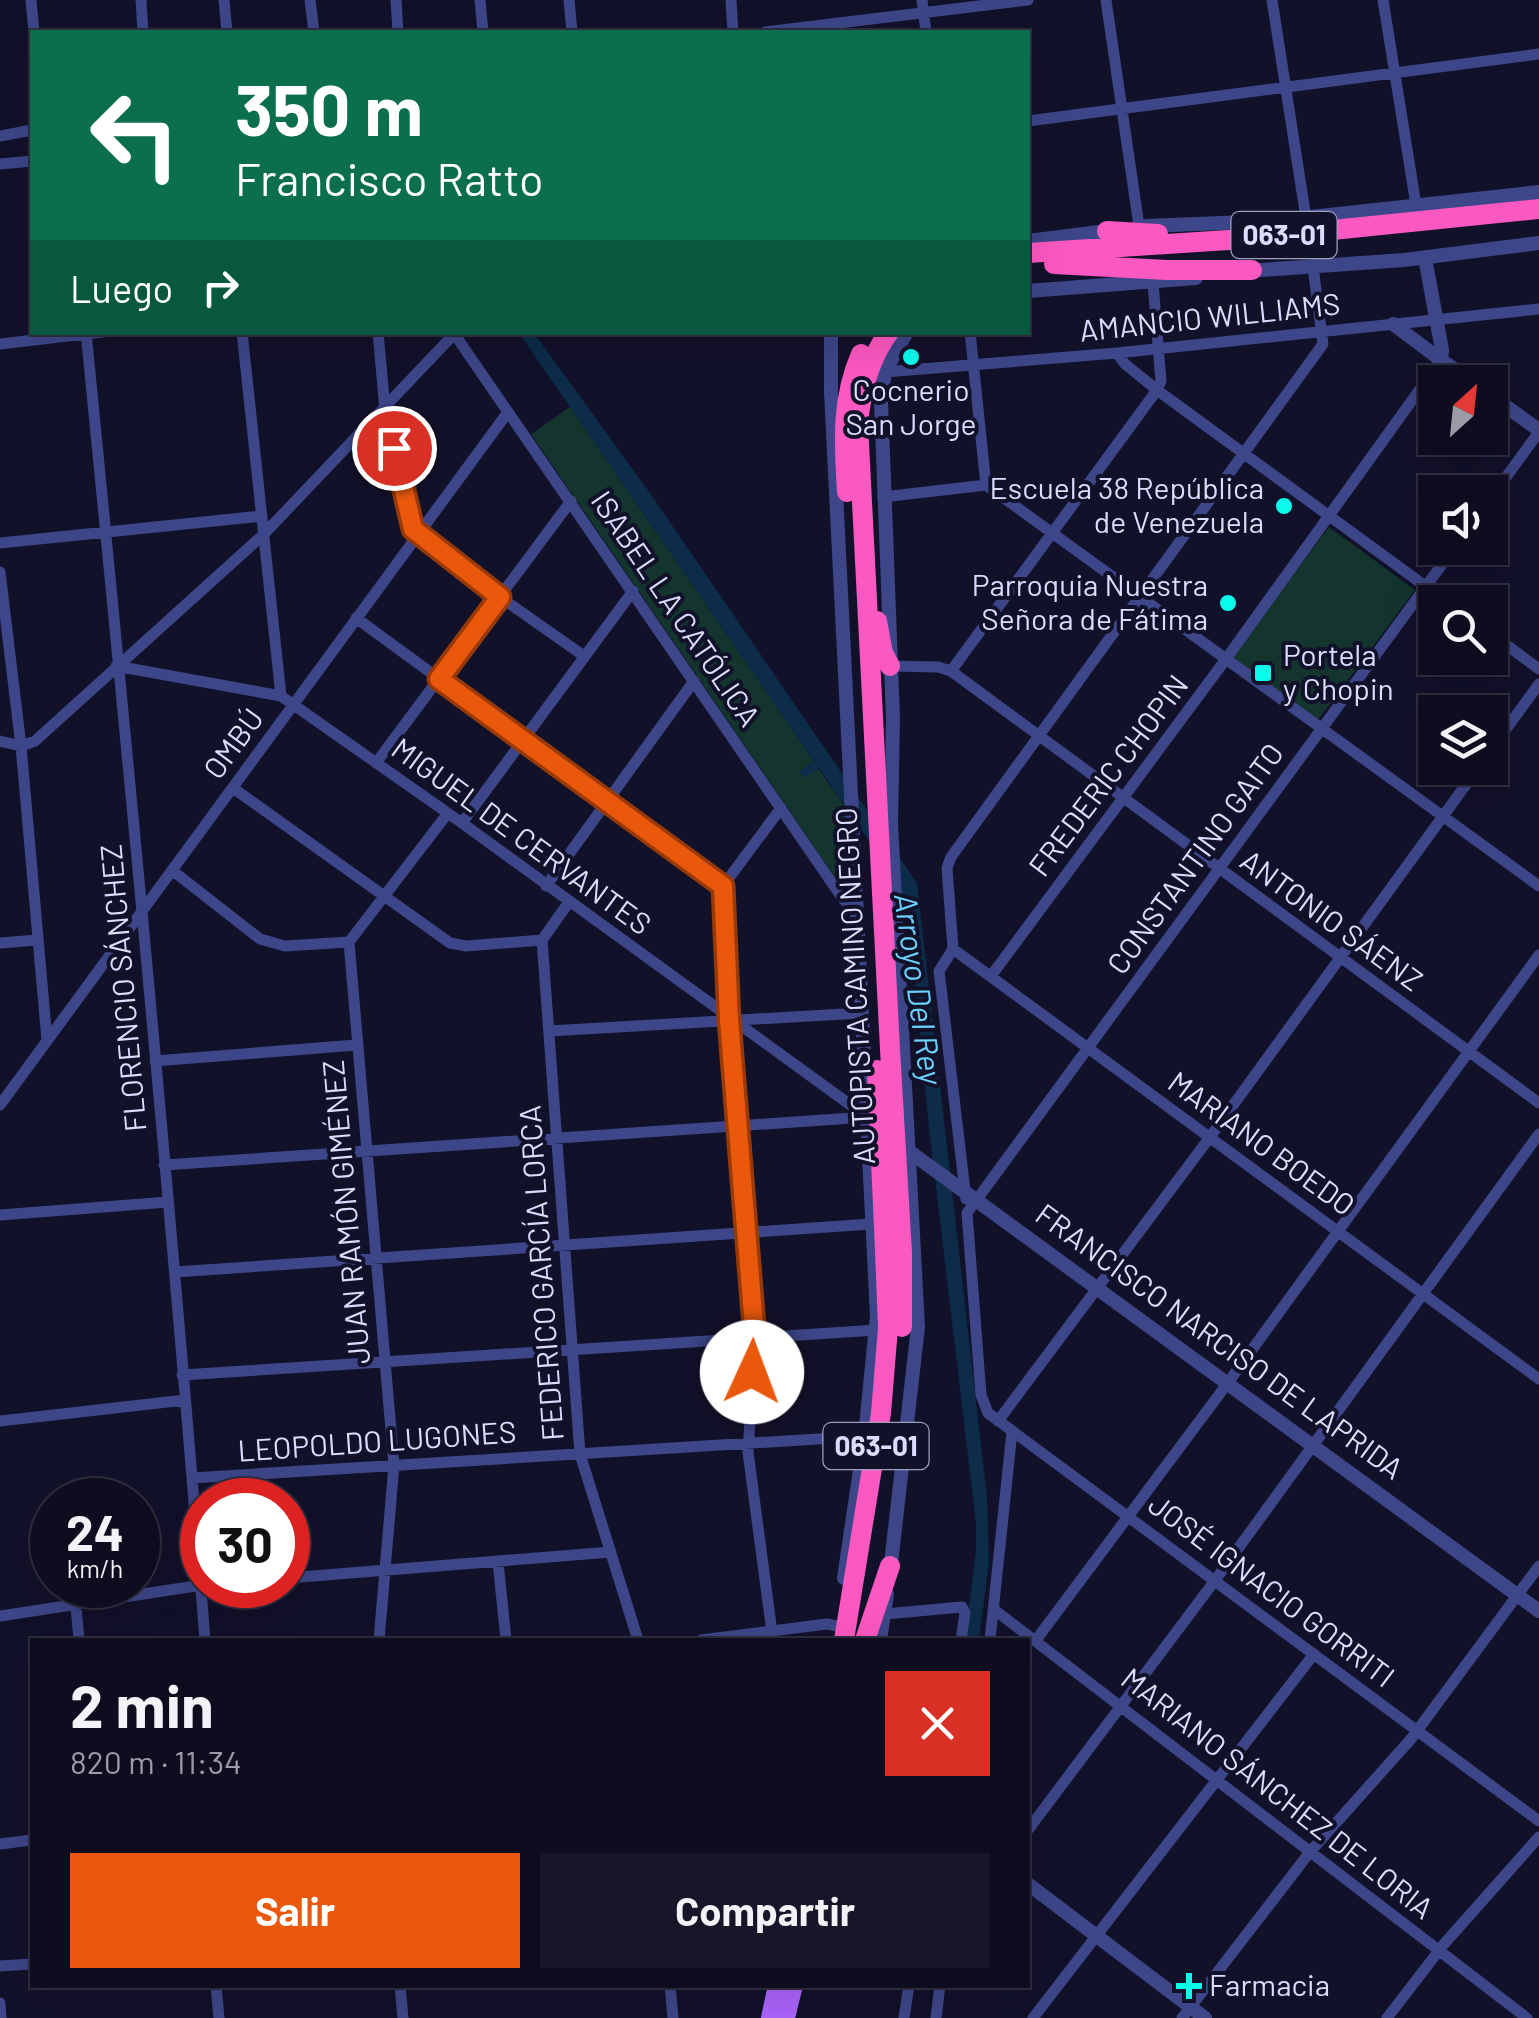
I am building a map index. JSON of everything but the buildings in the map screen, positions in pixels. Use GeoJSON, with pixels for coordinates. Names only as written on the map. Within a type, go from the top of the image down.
{"type":"FeatureCollection","features":[{"type":"Feature","properties":{"kind":"highway","name":"063-01"},"geometry":{"type":"LineString","coordinates":[[1030,253],[1244,238],[1539,209]]}},
{"type":"Feature","properties":{"kind":"highway","name":"063-01"},"geometry":{"type":"LineString","coordinates":[[1030,266],[1539,223]]}},
{"type":"Feature","properties":{"kind":"highway"},"geometry":{"type":"LineString","coordinates":[[1107,230],[1244,238]]}},
{"type":"Feature","properties":{"kind":"highway"},"geometry":{"type":"LineString","coordinates":[[1054,264],[1252,270]]}},
{"type":"Feature","properties":{"kind":"highway","name":"AUTOPISTA CAMINO NEGRO"},"geometry":{"type":"LineString","coordinates":[[855,1638],[899,1366],[883,1049],[881,873],[862,766],[844,436],[850,379],[871,335]]}},
{"type":"Feature","properties":{"kind":"highway","name":"AUTOPISTA CAMINO NEGRO"},"geometry":{"type":"LineString","coordinates":[[862,766],[860,403],[874,356],[887,335]]}},
{"type":"Feature","properties":{"kind":"highway"},"geometry":{"type":"LineString","coordinates":[[861,521],[882,653],[890,666]]}},
{"type":"Feature","properties":{"kind":"highway","name":"AUTOPISTA CAMINO NEGRO"},"geometry":{"type":"LineString","coordinates":[[839,1635],[881,1413],[893,1251]]}},
{"type":"Feature","properties":{"kind":"highway"},"geometry":{"type":"LineString","coordinates":[[865,1638],[890,1566]]}},
{"type":"Feature","properties":{"kind":"main road"},"geometry":{"type":"LineString","coordinates":[[786,2018],[793,1988]]}},
{"type":"Feature","properties":{"kind":"street"},"geometry":{"type":"LineString","coordinates":[[31,0],[34,30]]}},
{"type":"Feature","properties":{"kind":"street"},"geometry":{"type":"LineString","coordinates":[[141,0],[143,30]]}},
{"type":"Feature","properties":{"kind":"street"},"geometry":{"type":"LineString","coordinates":[[224,0],[227,30]]}},
{"type":"Feature","properties":{"kind":"street"},"geometry":{"type":"LineString","coordinates":[[310,0],[314,30]]}},
{"type":"Feature","properties":{"kind":"street"},"geometry":{"type":"LineString","coordinates":[[396,0],[398,30]]}},
{"type":"Feature","properties":{"kind":"street"},"geometry":{"type":"LineString","coordinates":[[480,0],[483,30]]}},
{"type":"Feature","properties":{"kind":"street"},"geometry":{"type":"LineString","coordinates":[[569,0],[572,30]]}},
{"type":"Feature","properties":{"kind":"street"},"geometry":{"type":"LineString","coordinates":[[731,0],[733,30]]}},
{"type":"Feature","properties":{"kind":"street"},"geometry":{"type":"LineString","coordinates":[[922,0],[926,30]]}},
{"type":"Feature","properties":{"kind":"street"},"geometry":{"type":"LineString","coordinates":[[783,30],[1028,0]]}},
{"type":"Feature","properties":{"kind":"street"},"geometry":{"type":"LineString","coordinates":[[1106,0],[1139,226]]}},
{"type":"Feature","properties":{"kind":"street"},"geometry":{"type":"LineString","coordinates":[[1272,0],[1306,218]]}},
{"type":"Feature","properties":{"kind":"street"},"geometry":{"type":"LineString","coordinates":[[1383,0],[1416,205]]}},
{"type":"Feature","properties":{"kind":"street"},"geometry":{"type":"LineString","coordinates":[[1030,121],[1539,54]]}},
{"type":"Feature","properties":{"kind":"street"},"geometry":{"type":"LineString","coordinates":[[0,136],[30,130]]}},
{"type":"Feature","properties":{"kind":"street"},"geometry":{"type":"LineString","coordinates":[[0,164],[30,161]]}},
{"type":"Feature","properties":{"kind":"street"},"geometry":{"type":"LineString","coordinates":[[1030,241],[1139,226],[1306,218],[1539,192]]}},
{"type":"Feature","properties":{"kind":"street"},"geometry":{"type":"LineString","coordinates":[[1030,291],[1425,258],[1539,243]]}},
{"type":"Feature","properties":{"kind":"street"},"geometry":{"type":"LineString","coordinates":[[1425,258],[1441,360]]}},
{"type":"Feature","properties":{"kind":"street"},"geometry":{"type":"LineString","coordinates":[[966,1192],[939,971],[953,950],[947,868],[951,856],[1324,344],[1314,266]]}},
{"type":"Feature","properties":{"kind":"street"},"geometry":{"type":"LineString","coordinates":[[890,666],[951,671],[1158,390],[1154,283]]}},
{"type":"Feature","properties":{"kind":"street","name":"AMANCIO WILLIAMS"},"geometry":{"type":"LineString","coordinates":[[885,372],[1117,353],[1539,309]]}},
{"type":"Feature","properties":{"kind":"street"},"geometry":{"type":"LineString","coordinates":[[1393,324],[1448,365]]}},
{"type":"Feature","properties":{"kind":"street"},"geometry":{"type":"LineString","coordinates":[[0,344],[70,335]]}},
{"type":"Feature","properties":{"kind":"street","name":"FLORENCIO SÁNCHEZ"},"geometry":{"type":"LineString","coordinates":[[86,335],[116,666],[144,908],[192,1478]]}},
{"type":"Feature","properties":{"kind":"street"},"geometry":{"type":"LineString","coordinates":[[242,335],[280,696]]}},
{"type":"Feature","properties":{"kind":"street"},"geometry":{"type":"LineString","coordinates":[[378,335],[386,410],[411,524],[418,536],[584,656]]}},
{"type":"Feature","properties":{"kind":"street"},"geometry":{"type":"LineString","coordinates":[[0,740],[21,746],[35,742],[264,534],[386,410],[452,335]]}},
{"type":"Feature","properties":{"kind":"street","name":"ISABEL LA CATÓLICA"},"geometry":{"type":"LineString","coordinates":[[455,335],[843,899],[857,912]]}},
{"type":"Feature","properties":{"kind":"street"},"geometry":{"type":"LineString","coordinates":[[729,1638],[839,1635],[878,1330],[857,912],[855,840],[862,766],[830,378],[832,335]]}},
{"type":"Feature","properties":{"kind":"street"},"geometry":{"type":"LineString","coordinates":[[880,1638],[918,1341],[908,1151],[881,873],[891,824],[893,718],[881,401],[885,372],[905,335]]}},
{"type":"Feature","properties":{"kind":"street"},"geometry":{"type":"LineString","coordinates":[[970,335],[986,485]]}},
{"type":"Feature","properties":{"kind":"street"},"geometry":{"type":"LineString","coordinates":[[1117,353],[1158,390],[1423,585]]}},
{"type":"Feature","properties":{"kind":"street","name":"FREDERIC CHOPIN"},"geometry":{"type":"LineString","coordinates":[[992,976],[1441,360]]}},
{"type":"Feature","properties":{"kind":"street"},"geometry":{"type":"LineString","coordinates":[[1507,475],[1539,431],[1508,408]]}},
{"type":"Feature","properties":{"kind":"street","name":"OMBÚ"},"geometry":{"type":"LineString","coordinates":[[0,1105],[508,412]]}},
{"type":"Feature","properties":{"kind":"street"},"geometry":{"type":"LineString","coordinates":[[883,497],[986,485],[1539,886]]}},
{"type":"Feature","properties":{"kind":"street"},"geometry":{"type":"LineString","coordinates":[[376,763],[571,501]]}},
{"type":"Feature","properties":{"kind":"street"},"geometry":{"type":"LineString","coordinates":[[0,543],[262,516]]}},
{"type":"Feature","properties":{"kind":"street"},"geometry":{"type":"LineString","coordinates":[[0,572],[21,746],[46,1040]]}},
{"type":"Feature","properties":{"kind":"street"},"geometry":{"type":"LineString","coordinates":[[462,823],[633,591]]}},
{"type":"Feature","properties":{"kind":"street","name":"CONSTANTINO GAITO"},"geometry":{"type":"LineString","coordinates":[[981,1396],[966,1192],[1089,1048],[1418,598]]}},
{"type":"Feature","properties":{"kind":"street"},"geometry":{"type":"LineString","coordinates":[[356,618],[723,886]]}},
{"type":"Feature","properties":{"kind":"street"},"geometry":{"type":"LineString","coordinates":[[1508,647],[1539,669]]}},
{"type":"Feature","properties":{"kind":"street","name":"MIGUEL DE CERVANTES"},"geometry":{"type":"LineString","coordinates":[[116,666],[280,696],[867,1117]]}},
{"type":"Feature","properties":{"kind":"street","name":"ANTONIO SÁENZ"},"geometry":{"type":"LineString","coordinates":[[951,671],[1539,1103]]}},
{"type":"Feature","properties":{"kind":"street"},"geometry":{"type":"LineString","coordinates":[[546,886],[694,682]]}},
{"type":"Feature","properties":{"kind":"street"},"geometry":{"type":"LineString","coordinates":[[1508,726],[1539,684]]}},
{"type":"Feature","properties":{"kind":"street"},"geometry":{"type":"LineString","coordinates":[[998,1422],[1465,785]]}},
{"type":"Feature","properties":{"kind":"street"},"geometry":{"type":"LineString","coordinates":[[234,788],[383,898],[458,945],[542,940],[569,902]]}},
{"type":"Feature","properties":{"kind":"street"},"geometry":{"type":"LineString","coordinates":[[773,1635],[748,1444],[755,1336],[729,1020],[723,886],[780,808]]}},
{"type":"Feature","properties":{"kind":"street"},"geometry":{"type":"LineString","coordinates":[[173,871],[274,945],[348,942],[448,813]]}},
{"type":"Feature","properties":{"kind":"street"},"geometry":{"type":"LineString","coordinates":[[0,943],[37,940]]}},
{"type":"Feature","properties":{"kind":"street","name":"FEDERICO GARCÍA LORCA"},"geometry":{"type":"LineString","coordinates":[[542,940],[580,1454],[637,1638]]}},
{"type":"Feature","properties":{"kind":"street","name":"JUAN RAMÓN GIMÉNEZ"},"geometry":{"type":"LineString","coordinates":[[348,942],[394,1465],[379,1638]]}},
{"type":"Feature","properties":{"kind":"street","name":"MARIANO BOEDO"},"geometry":{"type":"LineString","coordinates":[[953,950],[1539,1379]]}},
{"type":"Feature","properties":{"kind":"street"},"geometry":{"type":"LineString","coordinates":[[1036,1640],[1539,955]]}},
{"type":"Feature","properties":{"kind":"street"},"geometry":{"type":"LineString","coordinates":[[549,1031],[861,1014]]}},
{"type":"Feature","properties":{"kind":"street"},"geometry":{"type":"LineString","coordinates":[[156,1061],[356,1045]]}},
{"type":"Feature","properties":{"kind":"street"},"geometry":{"type":"LineString","coordinates":[[164,1165],[867,1117]]}},
{"type":"Feature","properties":{"kind":"street","name":"FRANCISCO NARCISO DE LAPRIDA"},"geometry":{"type":"LineString","coordinates":[[867,1117],[908,1151],[1539,1611]]}},
{"type":"Feature","properties":{"kind":"street"},"geometry":{"type":"LineString","coordinates":[[1030,1827],[1539,1134]]}},
{"type":"Feature","properties":{"kind":"street"},"geometry":{"type":"LineString","coordinates":[[0,1215],[168,1202]]}},
{"type":"Feature","properties":{"kind":"street"},"geometry":{"type":"LineString","coordinates":[[175,1272],[871,1224]]}},
{"type":"Feature","properties":{"kind":"street"},"geometry":{"type":"LineString","coordinates":[[182,1374],[878,1330]]}},
{"type":"Feature","properties":{"kind":"street","name":"JOSÉ IGNACIO GORRITI"},"geometry":{"type":"LineString","coordinates":[[981,1396],[988,1413],[998,1422],[1216,1579],[1539,1821]]}},
{"type":"Feature","properties":{"kind":"street"},"geometry":{"type":"LineString","coordinates":[[0,1421],[185,1400]]}},
{"type":"Feature","properties":{"kind":"street"},"geometry":{"type":"LineString","coordinates":[[990,1638],[1012,1432]]}},
{"type":"Feature","properties":{"kind":"street","name":"LEOPOLDO LUGONES"},"geometry":{"type":"LineString","coordinates":[[192,1478],[865,1436]]}},
{"type":"Feature","properties":{"kind":"street"},"geometry":{"type":"LineString","coordinates":[[310,1576],[611,1552]]}},
{"type":"Feature","properties":{"kind":"street"},"geometry":{"type":"LineString","coordinates":[[498,1562],[506,1638]]}},
{"type":"Feature","properties":{"kind":"street"},"geometry":{"type":"LineString","coordinates":[[1186,2012],[1310,1852],[1418,1730],[1539,1566]]}},
{"type":"Feature","properties":{"kind":"street"},"geometry":{"type":"LineString","coordinates":[[0,1616],[61,1608]]}},
{"type":"Feature","properties":{"kind":"street"},"geometry":{"type":"LineString","coordinates":[[76,1608],[79,1638]]}},
{"type":"Feature","properties":{"kind":"street","name":"FLORENCIO SÁNCHEZ"},"geometry":{"type":"LineString","coordinates":[[204,1608],[206,1638]]}},
{"type":"Feature","properties":{"kind":"street"},"geometry":{"type":"LineString","coordinates":[[886,1614],[965,1608],[961,1638]]}},
{"type":"Feature","properties":{"kind":"street","name":"MARIANO SÁNCHEZ DE LORIA"},"geometry":{"type":"LineString","coordinates":[[996,1611],[1527,2018]]}},
{"type":"Feature","properties":{"kind":"street"},"geometry":{"type":"LineString","coordinates":[[1033,2018],[1314,1654]]}},
{"type":"Feature","properties":{"kind":"street"},"geometry":{"type":"LineString","coordinates":[[1386,2018],[1439,1950],[1539,1837]]}},
{"type":"Feature","properties":{"kind":"street"},"geometry":{"type":"LineString","coordinates":[[0,1844],[30,1840]]}},
{"type":"Feature","properties":{"kind":"street"},"geometry":{"type":"LineString","coordinates":[[1030,1886],[1186,2012],[1205,2018]]}},
{"type":"Feature","properties":{"kind":"street"},"geometry":{"type":"LineString","coordinates":[[0,1966],[30,1964]]}},
{"type":"Feature","properties":{"kind":"street"},"geometry":{"type":"LineString","coordinates":[[216,1988],[219,2018]]}},
{"type":"Feature","properties":{"kind":"street"},"geometry":{"type":"LineString","coordinates":[[400,1988],[403,2018]]}},
{"type":"Feature","properties":{"kind":"street"},"geometry":{"type":"LineString","coordinates":[[670,1988],[673,2018]]}},
{"type":"Feature","properties":{"kind":"street"},"geometry":{"type":"LineString","coordinates":[[904,2018],[909,1988]]}},
{"type":"Feature","properties":{"kind":"street"},"geometry":{"type":"LineString","coordinates":[[936,2018],[940,1988]]}},
{"type":"Feature","properties":{"kind":"street"},"geometry":{"type":"LineString","coordinates":[[0,2004],[2,2018]]}},
{"type":"Feature","properties":{"kind":"green space"},"geometry":{"type":"Polygon","coordinates":[[[570,407],[814,761],[800,771],[804,777],[818,768],[844,805],[848,896],[531,434],[570,407]]]}},
{"type":"Feature","properties":{"kind":"green space"},"geometry":{"type":"Polygon","coordinates":[[[1329,527],[1415,590],[1318,720],[1232,657],[1329,527]]]}},
{"type":"Feature","properties":{"kind":"water","name":"Arroyo Del Rey"},"geometry":{"type":"Polygon","coordinates":[[[520,335],[535,335],[652,496],[917,883],[987,1498],[989,1562],[979,1638],[965,1638],[976,1523],[929,1128],[911,937],[898,883],[819,768],[804,778],[800,771],[814,761],[520,335]]]}},
{"type":"Feature","properties":{"kind":"place","name":"Cocnerio San Jorge"},"geometry":{"type":"Point","coordinates":[911,357]}},
{"type":"Feature","properties":{"kind":"place","name":"Escuela 38 República de Venezuela"},"geometry":{"type":"Point","coordinates":[1284,506]}},
{"type":"Feature","properties":{"kind":"place","name":"Parroquia Nuestra Señora de Fátima"},"geometry":{"type":"Point","coordinates":[1228,603]}},
{"type":"Feature","properties":{"kind":"place","name":"Portela y Chopin"},"geometry":{"type":"Point","coordinates":[1263,673]}},
{"type":"Feature","properties":{"kind":"place","name":"Farmacia"},"geometry":{"type":"Point","coordinates":[1189,1986]}},
{"type":"Feature","properties":{"kind":"route"},"geometry":{"type":"LineString","coordinates":[[394,448],[413,529],[500,597],[439,679],[723,886],[729,1020],[755,1336],[752,1372]]}}]}
